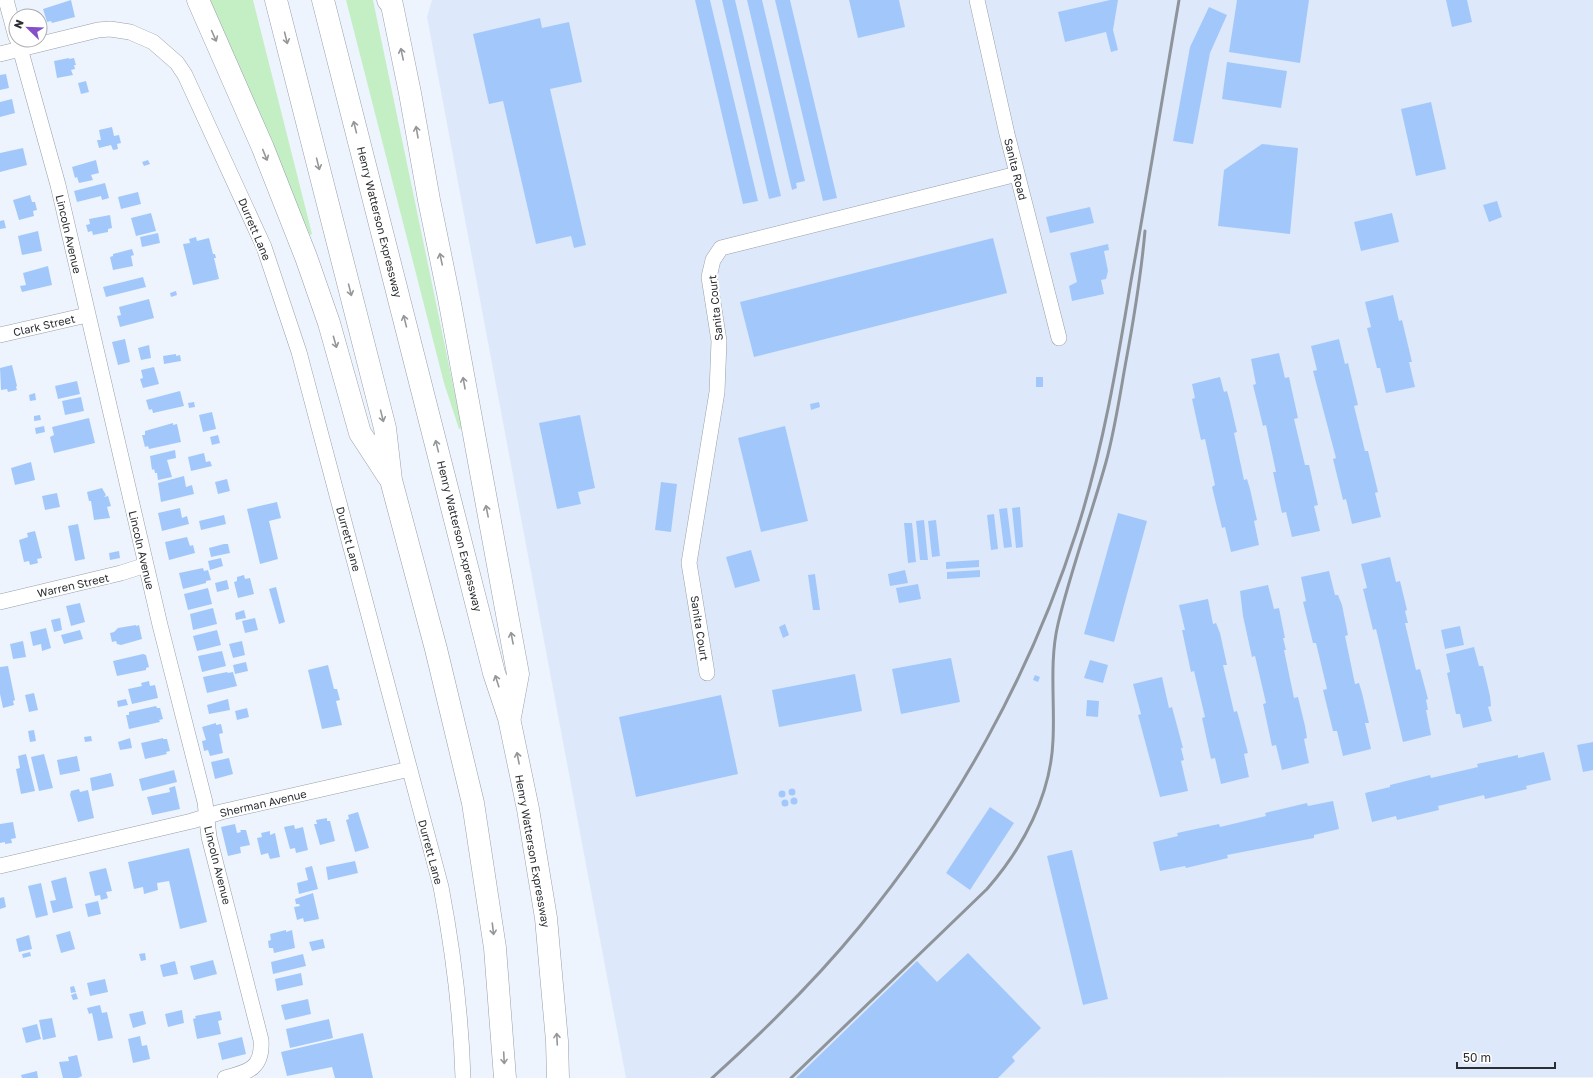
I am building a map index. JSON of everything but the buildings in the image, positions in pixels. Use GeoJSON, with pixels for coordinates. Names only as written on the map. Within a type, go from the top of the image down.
{"type":"FeatureCollection","features":[{"type":"Feature","properties":{"kind":"highway"},"geometry":{"type":"LineString","coordinates":[[198,0],[263,148],[306,257],[329,323],[360,433],[391,480]]}},
{"type":"Feature","properties":{"kind":"highway"},"geometry":{"type":"LineString","coordinates":[[276,0],[385,428],[391,480],[436,650],[473,803],[488,890],[495,948],[505,1078]]}},
{"type":"Feature","properties":{"kind":"highway","name":"Henry Watterson Expressway"},"geometry":{"type":"LineString","coordinates":[[323,0],[494,674],[509,718],[528,809],[546,918],[557,1041],[558,1078]]}},
{"type":"Feature","properties":{"kind":"highway"},"geometry":{"type":"LineString","coordinates":[[391,2],[410,93],[518,674],[509,718]]}},
{"type":"Feature","properties":{"kind":"street","name":"Sanita Road"},"geometry":{"type":"LineString","coordinates":[[977,0],[1017,174],[1059,338]]}},
{"type":"Feature","properties":{"kind":"street","name":"Durrett Lane"},"geometry":{"type":"LineString","coordinates":[[48,38],[98,30],[130,32],[141,36],[163,49],[177,63],[186,75],[246,205],[279,288],[299,352],[441,887],[453,951],[460,1019],[463,1078]]}},
{"type":"Feature","properties":{"kind":"street","name":"Durrett Lane"},"geometry":{"type":"LineString","coordinates":[[0,54],[9,48]]}},
{"type":"Feature","properties":{"kind":"street","name":"Lincoln Avenue"},"geometry":{"type":"LineString","coordinates":[[20,48],[58,185],[146,565],[205,802],[209,837],[260,1040],[262,1052],[259,1060],[251,1070],[225,1078]]}},
{"type":"Feature","properties":{"kind":"street","name":"Sanita Court"},"geometry":{"type":"LineString","coordinates":[[706,673],[689,563],[717,392],[719,341],[709,277],[713,260],[720,248],[1017,174]]}},
{"type":"Feature","properties":{"kind":"street","name":"Clark Street"},"geometry":{"type":"LineString","coordinates":[[0,335],[87,315]]}},
{"type":"Feature","properties":{"kind":"street","name":"Warren Street"},"geometry":{"type":"LineString","coordinates":[[0,602],[121,573],[146,565]]}},
{"type":"Feature","properties":{"kind":"street","name":"Sherman Avenue"},"geometry":{"type":"LineString","coordinates":[[0,866],[192,821],[206,816],[410,769]]}},
{"type":"Feature","properties":{"kind":"shaded area"},"geometry":{"type":"Polygon","coordinates":[[[432,0],[1593,0],[1593,1077],[626,1078],[427,17],[432,0]]]}},
{"type":"Feature","properties":{"kind":"green space"},"geometry":{"type":"Polygon","coordinates":[[[209,0],[253,0],[312,234],[310,235],[209,0]]]}},
{"type":"Feature","properties":{"kind":"green space"},"geometry":{"type":"Polygon","coordinates":[[[346,0],[373,0],[462,428],[459,429],[444,383],[346,0]]]}},
{"type":"Feature","properties":{"kind":"railway"},"geometry":{"type":"LineString","coordinates":[[712,1078],[770,1024],[807,986],[860,926],[895,881],[928,835],[959,787],[1013,688],[1037,636],[1058,584],[1077,530],[1102,438],[1120,344],[1179,0]]}},
{"type":"Feature","properties":{"kind":"railway"},"geometry":{"type":"LineString","coordinates":[[791,1078],[987,889],[1012,856],[1033,820],[1041,801],[1051,761],[1053,740],[1055,638],[1069,583],[1106,462],[1112,437],[1134,313],[1145,231]]}}]}
